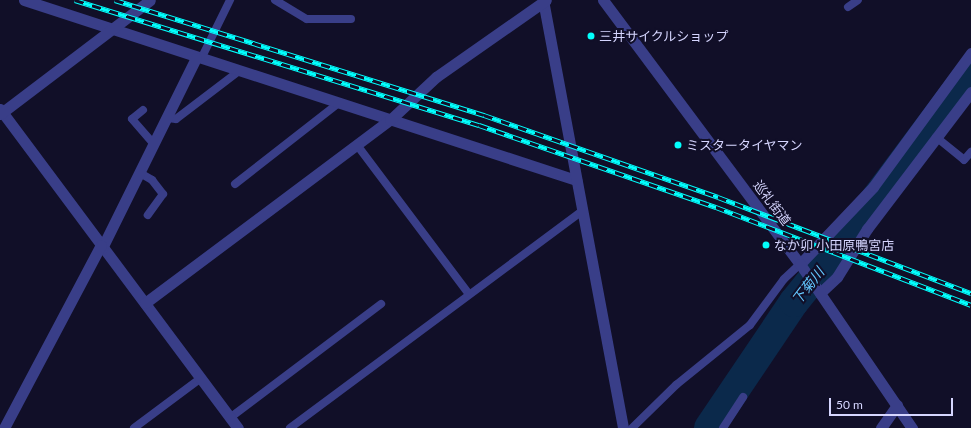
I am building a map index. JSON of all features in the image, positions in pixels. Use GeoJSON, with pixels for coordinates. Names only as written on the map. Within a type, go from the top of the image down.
{"type":"FeatureCollection","features":[{"type":"Feature","properties":{"kind":"street"},"geometry":{"type":"LineString","coordinates":[[24,0],[576,180]]}},
{"type":"Feature","properties":{"kind":"street"},"geometry":{"type":"LineString","coordinates":[[150,0],[1,112],[235,425]]}},
{"type":"Feature","properties":{"kind":"street","name":"巡礼街道"},"geometry":{"type":"LineString","coordinates":[[603,0],[814,283],[912,428]]}},
{"type":"Feature","properties":{"kind":"street"},"geometry":{"type":"LineString","coordinates":[[145,303],[358,145],[390,120],[436,77],[544,1],[576,180],[584,210],[623,428]]}},
{"type":"Feature","properties":{"kind":"street"},"geometry":{"type":"LineString","coordinates":[[800,264],[873,187],[971,53]]}},
{"type":"Feature","properties":{"kind":"street"},"geometry":{"type":"LineString","coordinates":[[4,428],[140,173],[199,58]]}},
{"type":"Feature","properties":{"kind":"street"},"geometry":{"type":"LineString","coordinates":[[820,293],[837,277],[867,229],[971,92]]}},
{"type":"Feature","properties":{"kind":"street"},"geometry":{"type":"LineString","coordinates":[[882,428],[897,405]]}},
{"type":"Feature","properties":{"kind":"lane"},"geometry":{"type":"LineString","coordinates":[[199,58],[230,0]]}},
{"type":"Feature","properties":{"kind":"lane"},"geometry":{"type":"LineString","coordinates":[[274,0],[307,19],[351,18]]}},
{"type":"Feature","properties":{"kind":"lane"},"geometry":{"type":"LineString","coordinates":[[848,7],[858,0]]}},
{"type":"Feature","properties":{"kind":"lane"},"geometry":{"type":"LineString","coordinates":[[167,118],[176,119],[239,71]]}},
{"type":"Feature","properties":{"kind":"lane"},"geometry":{"type":"LineString","coordinates":[[235,184],[340,102]]}},
{"type":"Feature","properties":{"kind":"lane"},"geometry":{"type":"LineString","coordinates":[[142,110],[132,119],[154,144]]}},
{"type":"Feature","properties":{"kind":"lane"},"geometry":{"type":"LineString","coordinates":[[936,137],[964,160],[971,152]]}},
{"type":"Feature","properties":{"kind":"lane"},"geometry":{"type":"LineString","coordinates":[[358,145],[469,294]]}},
{"type":"Feature","properties":{"kind":"lane"},"geometry":{"type":"LineString","coordinates":[[140,173],[152,180],[162,194],[148,215]]}},
{"type":"Feature","properties":{"kind":"lane"},"geometry":{"type":"LineString","coordinates":[[290,428],[584,210]]}},
{"type":"Feature","properties":{"kind":"lane"},"geometry":{"type":"LineString","coordinates":[[632,428],[676,385],[750,325],[784,279],[800,264]]}},
{"type":"Feature","properties":{"kind":"lane"},"geometry":{"type":"LineString","coordinates":[[235,425],[381,304]]}},
{"type":"Feature","properties":{"kind":"lane"},"geometry":{"type":"LineString","coordinates":[[134,428],[201,378]]}},
{"type":"Feature","properties":{"kind":"lane"},"geometry":{"type":"LineString","coordinates":[[723,428],[743,397]]}},
{"type":"Feature","properties":{"kind":"waterway","name":"下菊川"},"geometry":{"type":"LineString","coordinates":[[709,428],[794,302],[853,229],[971,71]]}},
{"type":"Feature","properties":{"kind":"railway"},"geometry":{"type":"LineString","coordinates":[[75,0],[479,125],[716,207],[971,305]]}},
{"type":"Feature","properties":{"kind":"railway"},"geometry":{"type":"LineString","coordinates":[[115,0],[484,115],[718,197],[971,293]]}},
{"type":"Feature","properties":{"kind":"place","name":"三井サイクルショップ"},"geometry":{"type":"Point","coordinates":[591,36]}},
{"type":"Feature","properties":{"kind":"place","name":"ミスタータイヤマン"},"geometry":{"type":"Point","coordinates":[678,145]}},
{"type":"Feature","properties":{"kind":"place","name":"なか卯 小田原鴨宮店"},"geometry":{"type":"Point","coordinates":[766,245]}}]}
